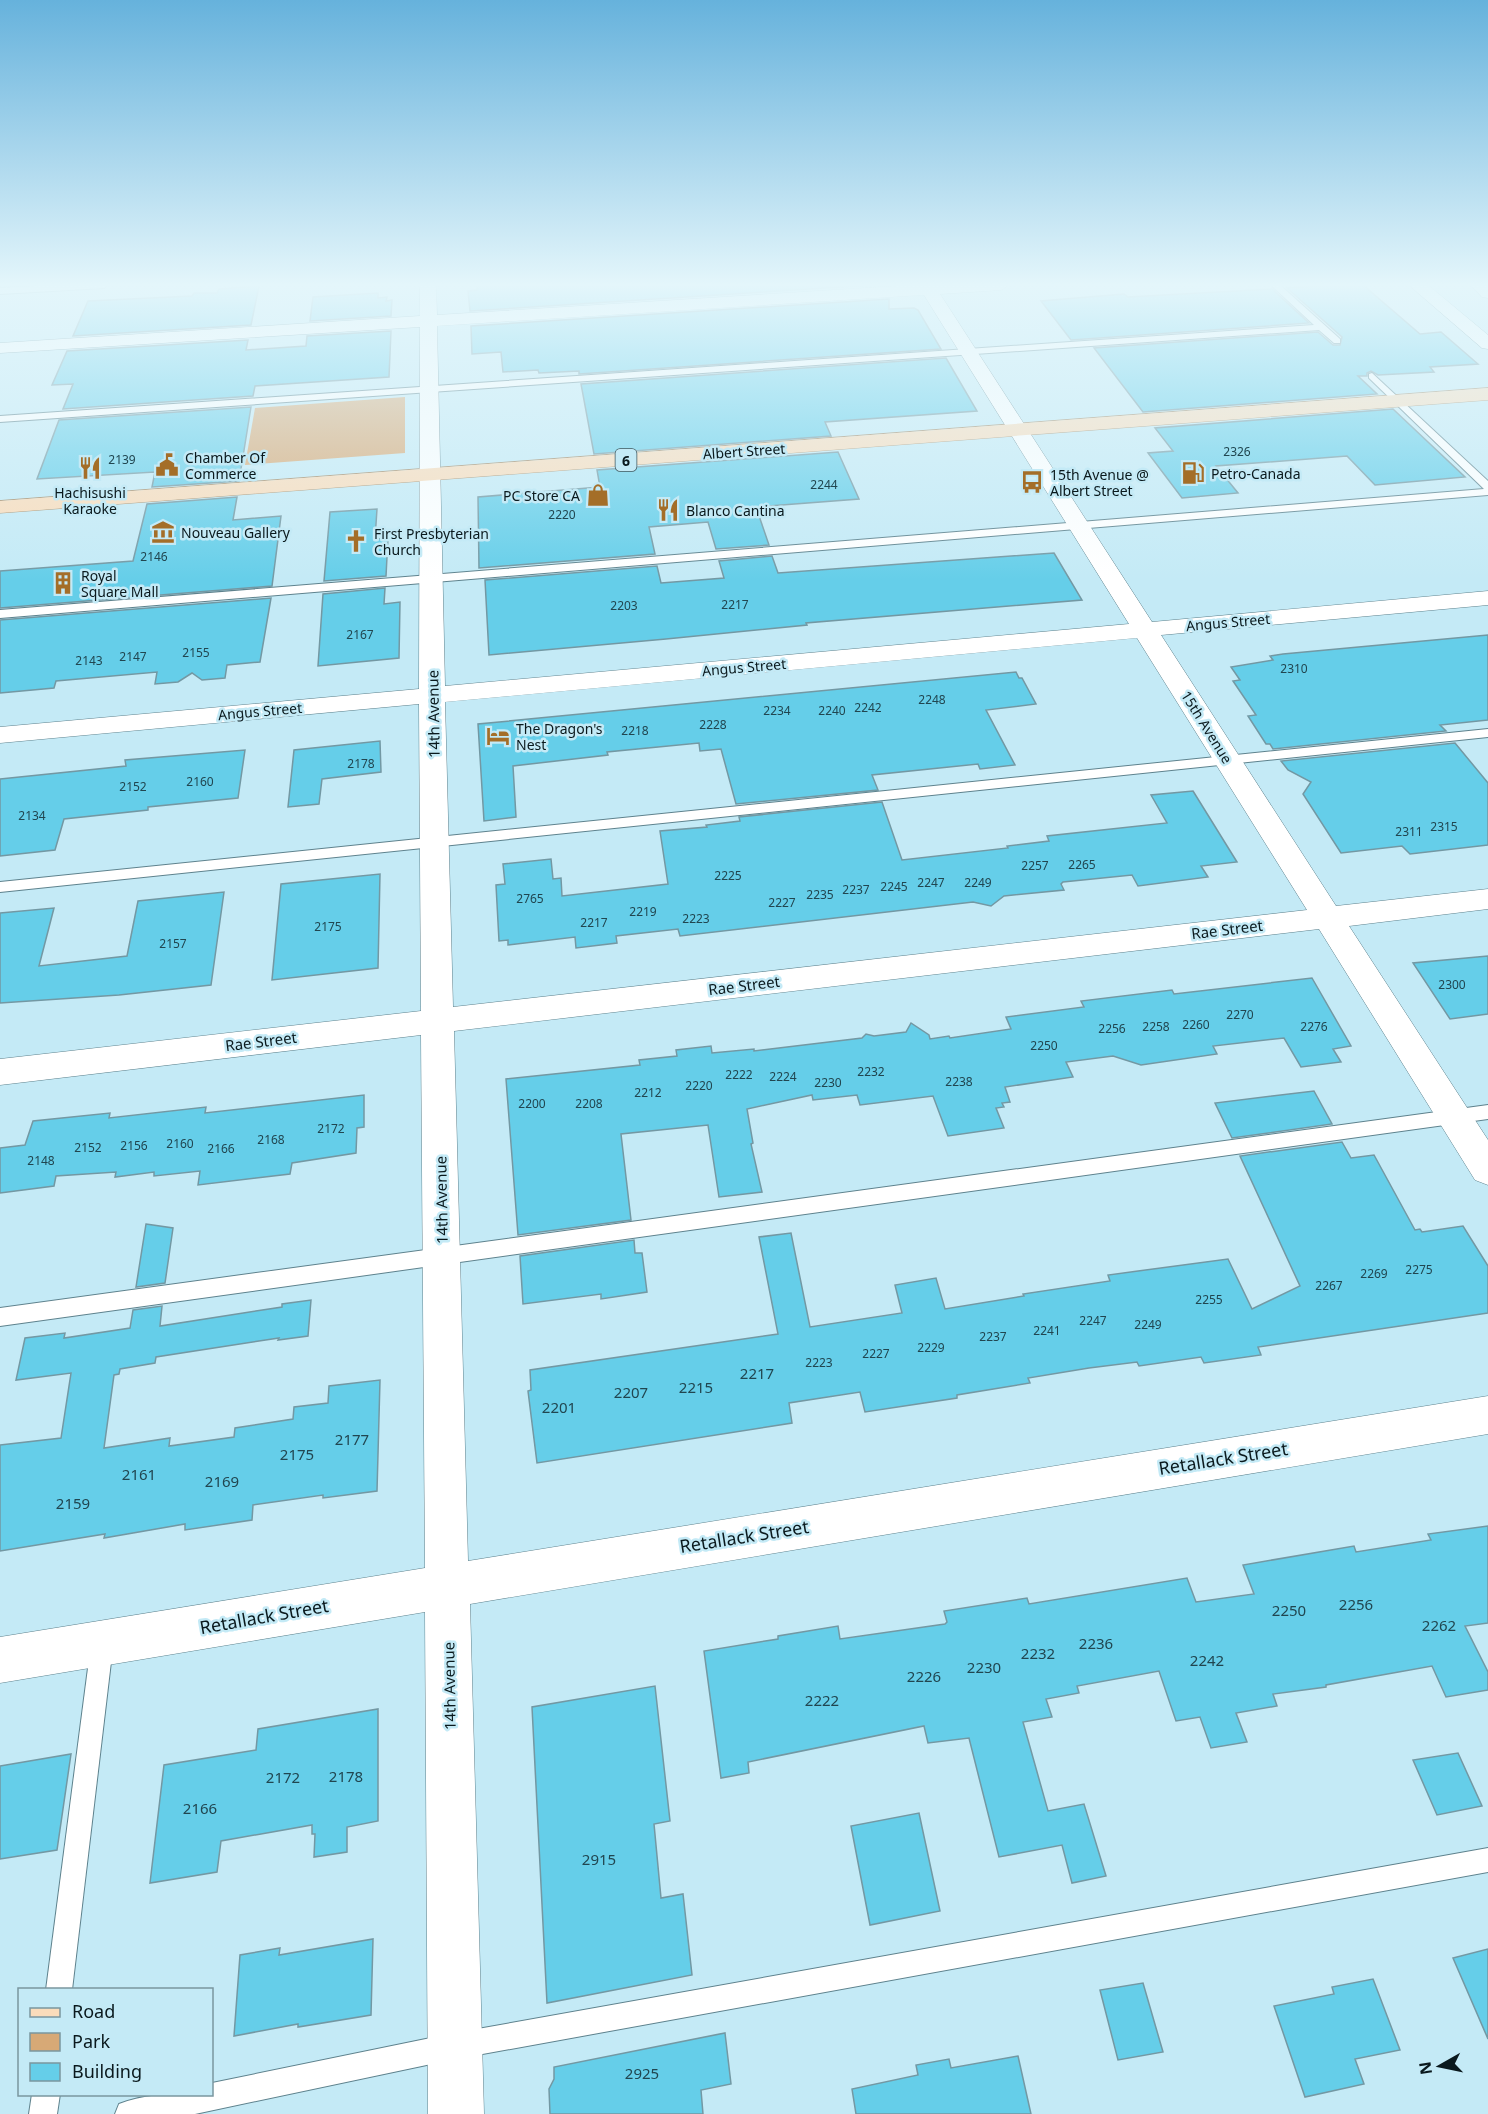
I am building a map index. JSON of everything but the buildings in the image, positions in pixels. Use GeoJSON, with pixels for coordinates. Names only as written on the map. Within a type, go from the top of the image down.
{"type":"FeatureCollection","features":[{"type":"Feature","properties":{"kind":"main road","name":"Albert Street"},"geometry":{"type":"LineString","coordinates":[[0,507],[1488,394]]}},
{"type":"Feature","properties":{"kind":"street","name":"14th Avenue"},"geometry":{"type":"LineString","coordinates":[[430,384],[432,695],[456,2114]]}},
{"type":"Feature","properties":{"kind":"street","name":"15th Avenue"},"geometry":{"type":"LineString","coordinates":[[988,384],[1488,1170]]}},
{"type":"Feature","properties":{"kind":"street","name":"Angus Street"},"geometry":{"type":"LineString","coordinates":[[0,735],[1488,598]]}},
{"type":"Feature","properties":{"kind":"street","name":"Rae Street"},"geometry":{"type":"LineString","coordinates":[[0,1072],[1488,899]]}},
{"type":"Feature","properties":{"kind":"street","name":"Retallack Street"},"geometry":{"type":"LineString","coordinates":[[0,1660],[1488,1415]]}},
{"type":"Feature","properties":{"kind":"lane"},"geometry":{"type":"LineString","coordinates":[[0,419],[508,384]]}},
{"type":"Feature","properties":{"kind":"lane"},"geometry":{"type":"LineString","coordinates":[[1381,384],[1488,486]]}},
{"type":"Feature","properties":{"kind":"lane"},"geometry":{"type":"LineString","coordinates":[[0,614],[1488,492]]}},
{"type":"Feature","properties":{"kind":"lane"},"geometry":{"type":"LineString","coordinates":[[0,886],[1488,733]]}},
{"type":"Feature","properties":{"kind":"lane"},"geometry":{"type":"LineString","coordinates":[[0,1317],[1488,1112]]}},
{"type":"Feature","properties":{"kind":"lane"},"geometry":{"type":"LineString","coordinates":[[59,1988],[102,1643]]}},
{"type":"Feature","properties":{"kind":"lane"},"geometry":{"type":"LineString","coordinates":[[129,2114],[455,2046],[1488,1860]]}},
{"type":"Feature","properties":{"kind":"lane"},"geometry":{"type":"LineString","coordinates":[[43,2114],[46,2096]]}},
{"type":"Feature","properties":{"kind":"green space"},"geometry":{"type":"Polygon","coordinates":[[[405,397],[405,453],[245,465],[255,408],[405,397]]]}},
{"type":"Feature","properties":{"kind":"place","name":"Chamber Of Commerce"},"geometry":{"type":"Point","coordinates":[167,465]}},
{"type":"Feature","properties":{"kind":"place","name":"Hachisushi Karaoke"},"geometry":{"type":"Point","coordinates":[90,468]}},
{"type":"Feature","properties":{"kind":"place","name":"Petro-Canada"},"geometry":{"type":"Point","coordinates":[1193,473]}},
{"type":"Feature","properties":{"kind":"place","name":"15th Avenue @ Albert Street"},"geometry":{"type":"Point","coordinates":[1032,482]}},
{"type":"Feature","properties":{"kind":"place","name":"PC Store CA"},"geometry":{"type":"Point","coordinates":[598,495]}},
{"type":"Feature","properties":{"kind":"place","name":"Blanco Cantina"},"geometry":{"type":"Point","coordinates":[668,510]}},
{"type":"Feature","properties":{"kind":"place","name":"Nouveau Gallery"},"geometry":{"type":"Point","coordinates":[163,532]}},
{"type":"Feature","properties":{"kind":"place","name":"First Presbyterian Church"},"geometry":{"type":"Point","coordinates":[356,541]}},
{"type":"Feature","properties":{"kind":"place","name":"Royal Square Mall"},"geometry":{"type":"Point","coordinates":[63,583]}},
{"type":"Feature","properties":{"kind":"place","name":"The Dragon's Nest"},"geometry":{"type":"Point","coordinates":[498,736]}}]}
